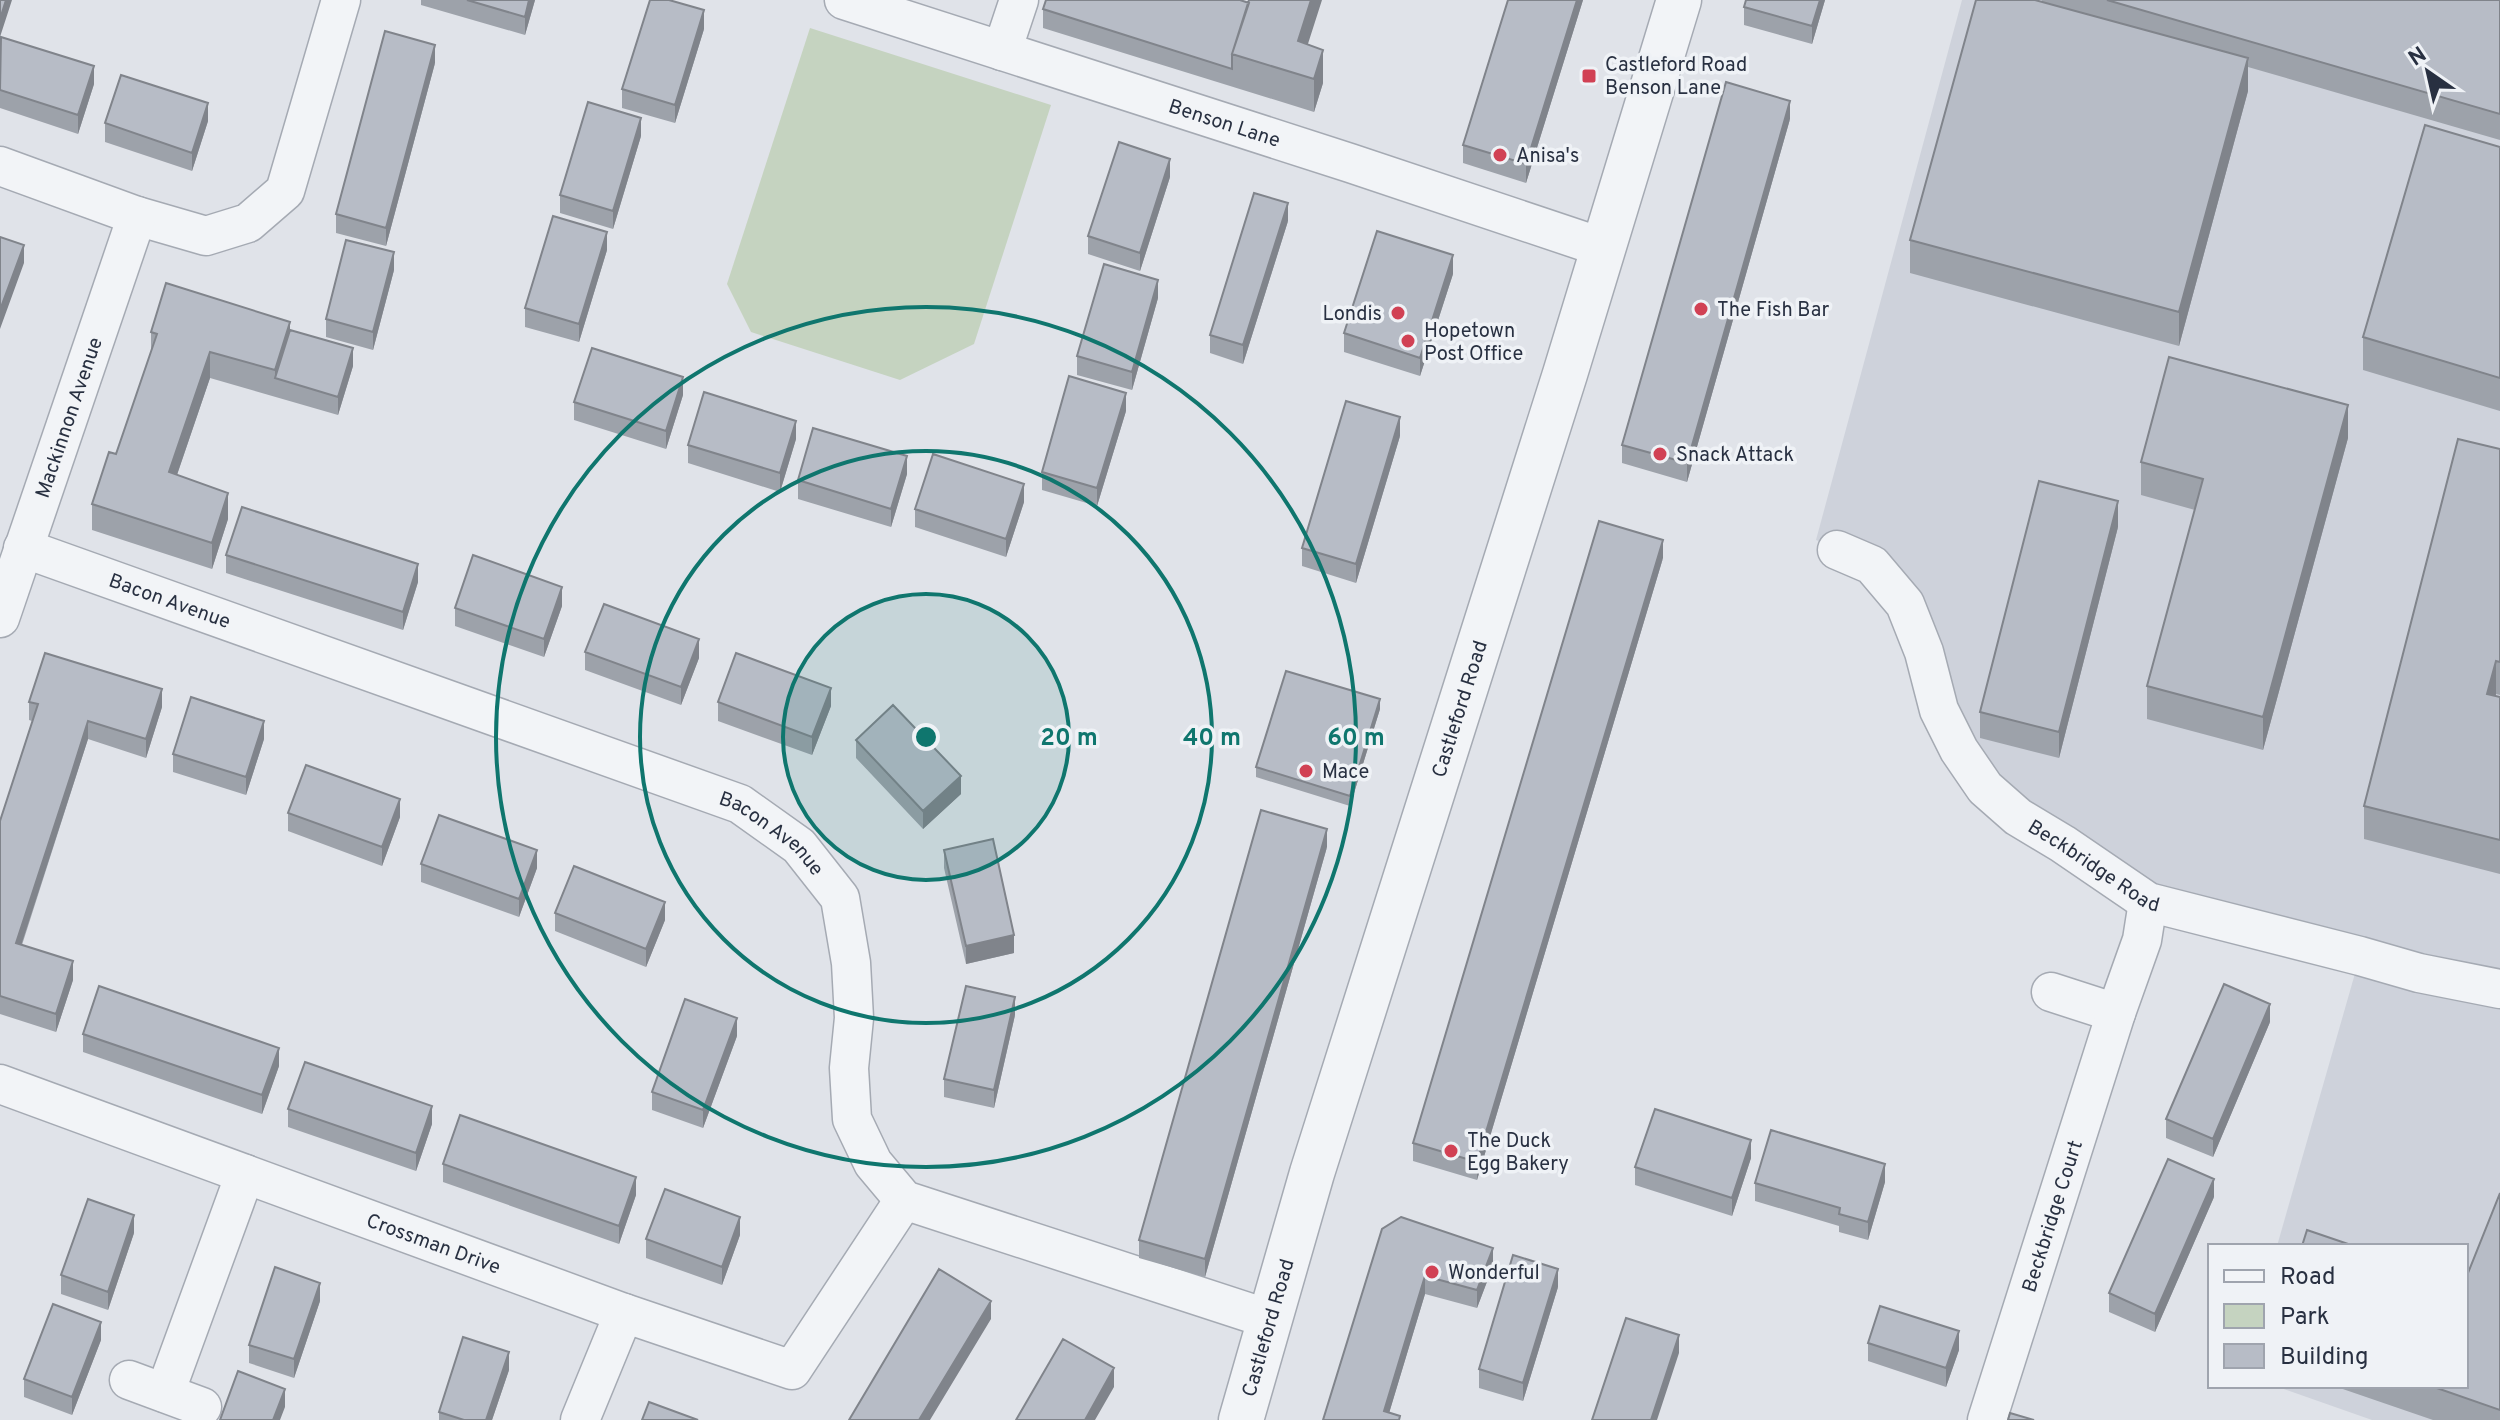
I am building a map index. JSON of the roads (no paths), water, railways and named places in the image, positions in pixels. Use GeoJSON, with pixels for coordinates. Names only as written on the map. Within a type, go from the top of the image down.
{"type":"FeatureCollection","features":[{"type":"Feature","properties":{"kind":"street"},"geometry":{"type":"LineString","coordinates":[[0,166],[137,216],[206,236],[248,223],[285,191],[341,0]]}},
{"type":"Feature","properties":{"kind":"street","name":"Benson Lane"},"geometry":{"type":"LineString","coordinates":[[844,0],[1604,248]]}},
{"type":"Feature","properties":{"kind":"street"},"geometry":{"type":"LineString","coordinates":[[1002,51],[1019,0]]}},
{"type":"Feature","properties":{"kind":"street","name":"Castleford Road"},"geometry":{"type":"LineString","coordinates":[[1241,1420],[1312,1173],[1441,770],[1679,0]]}},
{"type":"Feature","properties":{"kind":"street","name":"Mackinnon Avenue"},"geometry":{"type":"LineString","coordinates":[[0,618],[137,216]]}},
{"type":"Feature","properties":{"kind":"street","name":"Bacon Avenue"},"geometry":{"type":"LineString","coordinates":[[23,548],[740,804],[799,846],[840,898],[851,963],[854,1018],[849,1068],[852,1119],[873,1163],[904,1200]]}},
{"type":"Feature","properties":{"kind":"street","name":"Beckbridge Road"},"geometry":{"type":"LineString","coordinates":[[1837,550],[1872,565],[1905,604],[1924,652],[1939,710],[1959,750],[1985,788],[2018,817],[2148,902],[2419,973],[2500,989]]}},
{"type":"Feature","properties":{"kind":"street","name":"Beckbridge Court"},"geometry":{"type":"LineString","coordinates":[[1987,1420],[2142,940],[2148,902]]}},
{"type":"Feature","properties":{"kind":"street"},"geometry":{"type":"LineString","coordinates":[[2051,992],[2116,1013]]}},
{"type":"Feature","properties":{"kind":"street","name":"Crossman Drive"},"geometry":{"type":"LineString","coordinates":[[0,1084],[624,1313],[792,1370],[904,1200]]}},
{"type":"Feature","properties":{"kind":"street"},"geometry":{"type":"LineString","coordinates":[[165,1393],[245,1174]]}},
{"type":"Feature","properties":{"kind":"street"},"geometry":{"type":"LineString","coordinates":[[904,1200],[1272,1320]]}},
{"type":"Feature","properties":{"kind":"street"},"geometry":{"type":"LineString","coordinates":[[580,1420],[624,1313]]}},
{"type":"Feature","properties":{"kind":"street"},"geometry":{"type":"LineString","coordinates":[[129,1380],[202,1407]]}},
{"type":"Feature","properties":{"kind":"place","name":"Castleford Road Benson Lane"},"geometry":{"type":"Point","coordinates":[1589,76]}},
{"type":"Feature","properties":{"kind":"place","name":"Anisa's"},"geometry":{"type":"Point","coordinates":[1500,155]}},
{"type":"Feature","properties":{"kind":"place","name":"The Fish Bar"},"geometry":{"type":"Point","coordinates":[1701,309]}},
{"type":"Feature","properties":{"kind":"place","name":"Londis"},"geometry":{"type":"Point","coordinates":[1398,313]}},
{"type":"Feature","properties":{"kind":"place","name":"Hopetown Post Office"},"geometry":{"type":"Point","coordinates":[1408,341]}},
{"type":"Feature","properties":{"kind":"place","name":"Snack Attack"},"geometry":{"type":"Point","coordinates":[1660,454]}},
{"type":"Feature","properties":{"kind":"place","name":"Mace"},"geometry":{"type":"Point","coordinates":[1306,771]}},
{"type":"Feature","properties":{"kind":"place","name":"The Duck Egg Bakery"},"geometry":{"type":"Point","coordinates":[1451,1151]}},
{"type":"Feature","properties":{"kind":"place","name":"Wonderful"},"geometry":{"type":"Point","coordinates":[1432,1272]}}]}
